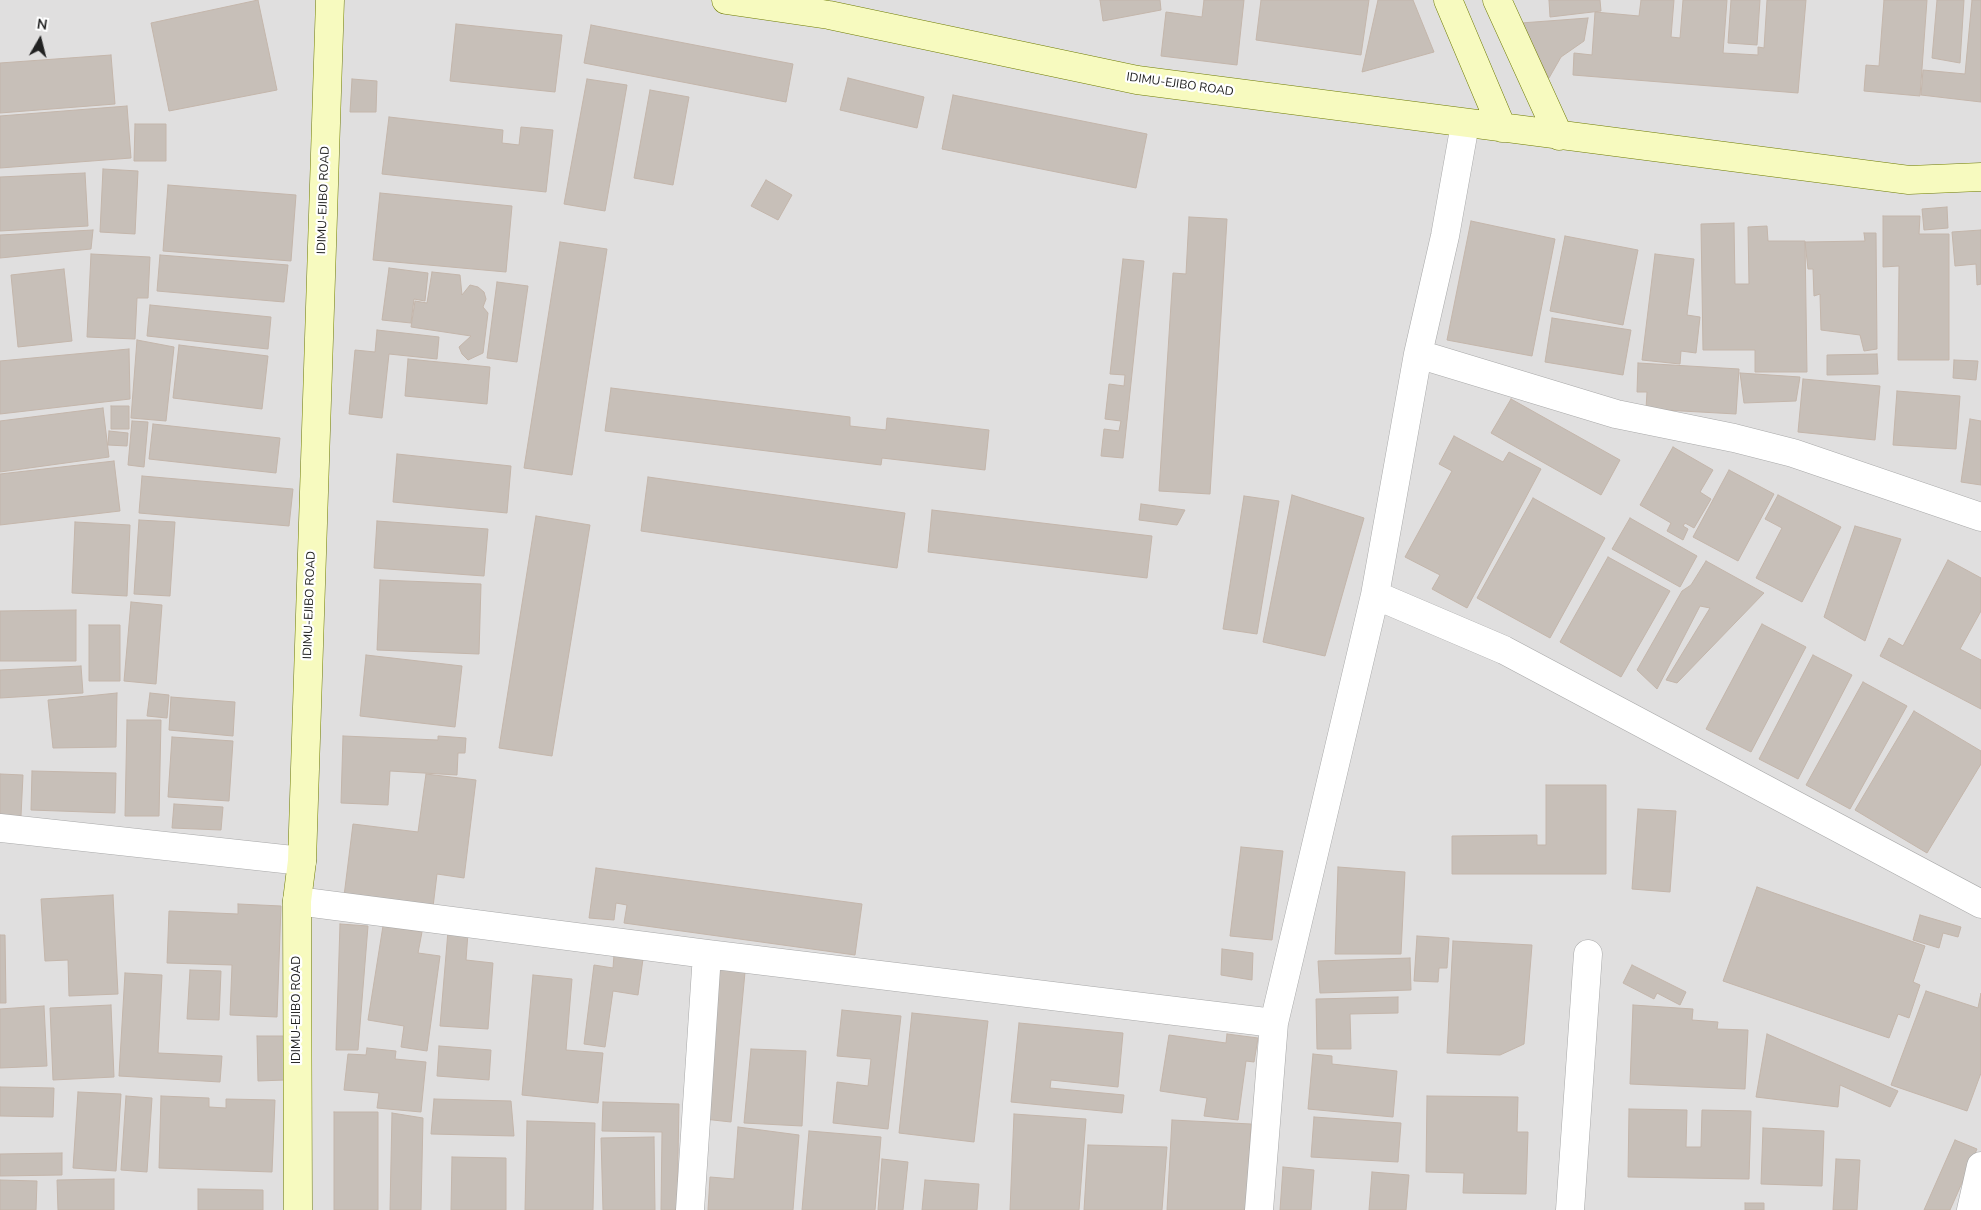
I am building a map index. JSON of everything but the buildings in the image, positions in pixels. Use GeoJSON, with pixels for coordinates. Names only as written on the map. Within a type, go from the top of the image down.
{"type":"FeatureCollection","features":[{"type":"Feature","properties":{"kind":"main road","name":"IDIMU-EJIBO ROAD"},"geometry":{"type":"LineString","coordinates":[[298,1210],[297,901],[302,861],[330,0]]}},
{"type":"Feature","properties":{"kind":"main road"},"geometry":{"type":"LineString","coordinates":[[1448,0],[1502,128]]}},
{"type":"Feature","properties":{"kind":"main road"},"geometry":{"type":"LineString","coordinates":[[1497,0],[1559,136]]}},
{"type":"Feature","properties":{"kind":"main road","name":"IDIMU-EJIBO ROAD"},"geometry":{"type":"LineString","coordinates":[[743,1],[828,15],[1137,80],[1465,124],[1909,180],[1981,177]]}},
{"type":"Feature","properties":{"kind":"street"},"geometry":{"type":"LineString","coordinates":[[1259,1210],[1274,1023],[1375,595],[1418,354],[1445,236],[1465,124]]}},
{"type":"Feature","properties":{"kind":"street"},"geometry":{"type":"LineString","coordinates":[[1418,354],[1616,414],[1734,438],[1793,453],[1981,517]]}},
{"type":"Feature","properties":{"kind":"street"},"geometry":{"type":"LineString","coordinates":[[1375,595],[1504,650],[1981,904]]}},
{"type":"Feature","properties":{"kind":"street"},"geometry":{"type":"LineString","coordinates":[[0,828],[302,861]]}},
{"type":"Feature","properties":{"kind":"street"},"geometry":{"type":"LineString","coordinates":[[297,901],[707,954],[1274,1023]]}},
{"type":"Feature","properties":{"kind":"street"},"geometry":{"type":"LineString","coordinates":[[690,1210],[707,954]]}},
{"type":"Feature","properties":{"kind":"street"},"geometry":{"type":"LineString","coordinates":[[1570,1210],[1588,954]]}},
{"type":"Feature","properties":{"kind":"street"},"geometry":{"type":"LineString","coordinates":[[1971,1210],[1981,1166]]}},
{"type":"Feature","properties":{"kind":"shaded area"},"geometry":{"type":"Polygon","coordinates":[[[0,0],[1981,0],[1981,1210],[0,1210],[0,0]]]}}]}
